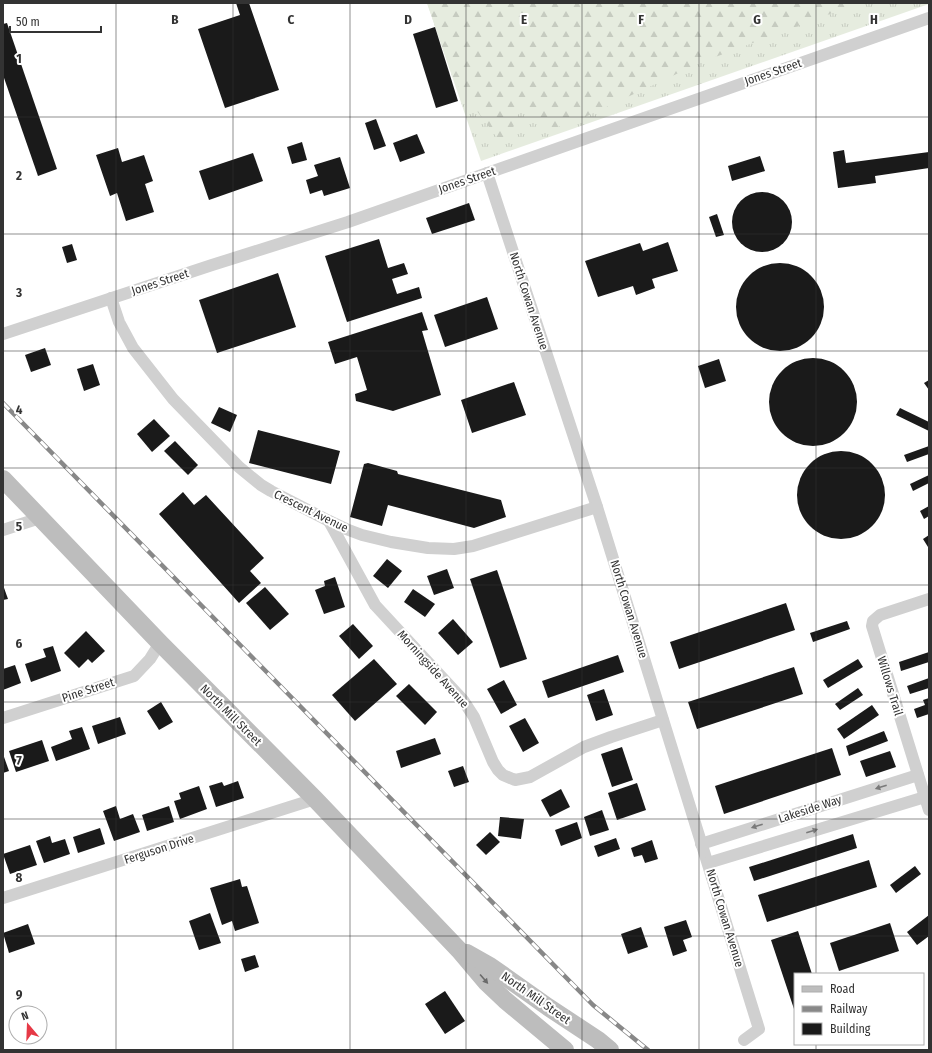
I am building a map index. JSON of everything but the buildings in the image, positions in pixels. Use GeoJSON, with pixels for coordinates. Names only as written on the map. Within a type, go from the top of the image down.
{"type":"FeatureCollection","features":[{"type":"Feature","properties":{"kind":"main road","name":"North Mill Street"},"geometry":{"type":"LineString","coordinates":[[3,479],[160,643],[315,799],[459,950],[486,982],[505,1000],[565,1050]]}},
{"type":"Feature","properties":{"kind":"main road","name":"North Mill Street"},"geometry":{"type":"LineString","coordinates":[[459,950],[490,966],[598,1040],[610,1050]]}},
{"type":"Feature","properties":{"kind":"street","name":"Jones Street"},"geometry":{"type":"LineString","coordinates":[[3,334],[110,298],[348,222],[929,18]]}},
{"type":"Feature","properties":{"kind":"street","name":"North Cowan Avenue"},"geometry":{"type":"LineString","coordinates":[[487,173],[597,507],[759,1029],[744,1040]]}},
{"type":"Feature","properties":{"kind":"street","name":"Crescent Avenue"},"geometry":{"type":"LineString","coordinates":[[110,298],[122,331],[143,362],[173,399],[234,462],[251,478],[271,491],[329,521],[362,535],[391,542],[428,548],[454,549],[473,546],[597,507]]}},
{"type":"Feature","properties":{"kind":"street"},"geometry":{"type":"LineString","coordinates":[[3,530],[40,518]]}},
{"type":"Feature","properties":{"kind":"street","name":"Morningside Avenue"},"geometry":{"type":"LineString","coordinates":[[329,521],[374,605],[463,700],[474,717],[493,762],[503,775],[515,780],[530,777],[584,747],[663,720]]}},
{"type":"Feature","properties":{"kind":"street","name":"Willows Trail"},"geometry":{"type":"LineString","coordinates":[[929,599],[880,615],[873,621],[872,626],[929,810]]}},
{"type":"Feature","properties":{"kind":"street","name":"Pine Street"},"geometry":{"type":"LineString","coordinates":[[3,718],[134,676],[150,659],[160,643]]}},
{"type":"Feature","properties":{"kind":"street","name":"Lakeside Way"},"geometry":{"type":"LineString","coordinates":[[701,844],[918,775]]}},
{"type":"Feature","properties":{"kind":"street","name":"Lakeside Way"},"geometry":{"type":"LineString","coordinates":[[708,863],[925,797]]}},
{"type":"Feature","properties":{"kind":"street","name":"Ferguson Drive"},"geometry":{"type":"LineString","coordinates":[[3,898],[315,799]]}},
{"type":"Feature","properties":{"kind":"green space"},"geometry":{"type":"Polygon","coordinates":[[[427,3],[929,3],[929,4],[481,161],[427,3]]]}},
{"type":"Feature","properties":{"kind":"green space"},"geometry":{"type":"Polygon","coordinates":[[[427,3],[859,3],[702,62],[570,124],[544,130],[524,99],[508,141],[502,144],[454,81],[427,3]]]}},
{"type":"Feature","properties":{"kind":"railway"},"geometry":{"type":"LineString","coordinates":[[3,403],[593,1005],[648,1050]]}}]}
